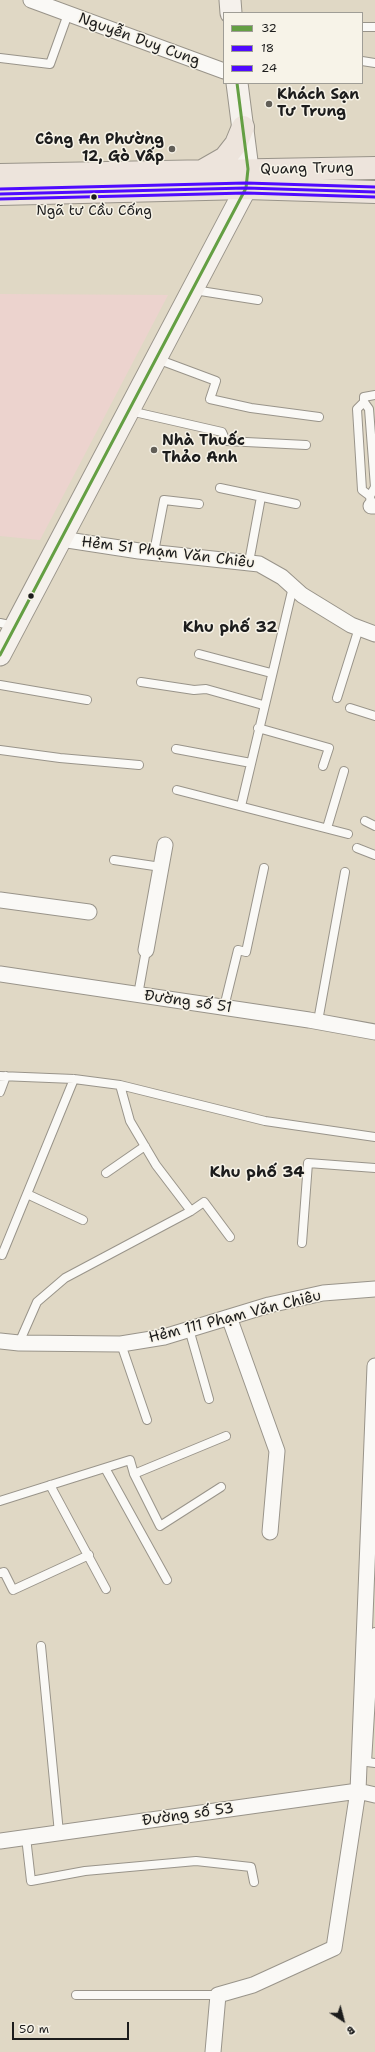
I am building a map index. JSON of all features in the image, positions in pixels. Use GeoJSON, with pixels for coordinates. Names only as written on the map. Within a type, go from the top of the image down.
{"type":"FeatureCollection","features":[{"type":"Feature","properties":{"kind":"main road"},"geometry":{"type":"LineString","coordinates":[[230,0],[231,12]]}},
{"type":"Feature","properties":{"kind":"main road"},"geometry":{"type":"LineString","coordinates":[[0,655],[8,624],[61,539],[193,290],[247,179],[238,84]]}},
{"type":"Feature","properties":{"kind":"main road"},"geometry":{"type":"LineString","coordinates":[[204,170],[225,158],[236,144],[243,127]]}},
{"type":"Feature","properties":{"kind":"main road","name":"Quang Trung"},"geometry":{"type":"LineString","coordinates":[[0,194],[247,179],[375,168]]}},
{"type":"Feature","properties":{"kind":"main road","name":"Quang Trung"},"geometry":{"type":"LineString","coordinates":[[0,175],[204,170],[247,179],[375,192]]}},
{"type":"Feature","properties":{"kind":"street","name":"Nguyễn Duy Cung"},"geometry":{"type":"LineString","coordinates":[[31,0],[223,71]]}},
{"type":"Feature","properties":{"kind":"street","name":"Hẻm 51 Phạm Văn Chiêu"},"geometry":{"type":"LineString","coordinates":[[61,539],[154,552],[259,564],[282,577],[302,595],[360,628],[375,634]]}},
{"type":"Feature","properties":{"kind":"street"},"geometry":{"type":"LineString","coordinates":[[146,950],[165,844]]}},
{"type":"Feature","properties":{"kind":"street"},"geometry":{"type":"LineString","coordinates":[[0,900],[89,912]]}},
{"type":"Feature","properties":{"kind":"street","name":"Đường số 51"},"geometry":{"type":"LineString","coordinates":[[0,974],[224,1007],[375,1032]]}},
{"type":"Feature","properties":{"kind":"street","name":"Hẻm 111 Phạm Văn Chiêu"},"geometry":{"type":"LineString","coordinates":[[0,1341],[19,1343],[121,1344],[164,1337],[229,1317],[323,1293],[375,1289]]}},
{"type":"Feature","properties":{"kind":"street"},"geometry":{"type":"LineString","coordinates":[[229,1317],[277,1451],[270,1532]]}},
{"type":"Feature","properties":{"kind":"street"},"geometry":{"type":"LineString","coordinates":[[213,2052],[218,1994],[253,1985],[334,1948],[358,1792],[375,1366]]}},
{"type":"Feature","properties":{"kind":"street","name":"Đường số 53"},"geometry":{"type":"LineString","coordinates":[[0,1841],[358,1792],[375,1794]]}},
{"type":"Feature","properties":{"kind":"lane"},"geometry":{"type":"LineString","coordinates":[[0,58],[50,64],[68,14]]}},
{"type":"Feature","properties":{"kind":"lane"},"geometry":{"type":"LineString","coordinates":[[363,27],[374,28]]}},
{"type":"Feature","properties":{"kind":"lane"},"geometry":{"type":"LineString","coordinates":[[363,61],[375,63]]}},
{"type":"Feature","properties":{"kind":"lane"},"geometry":{"type":"LineString","coordinates":[[193,290],[258,300]]}},
{"type":"Feature","properties":{"kind":"lane"},"geometry":{"type":"LineString","coordinates":[[156,359],[216,381],[210,399],[251,408],[320,417]]}},
{"type":"Feature","properties":{"kind":"lane"},"geometry":{"type":"LineString","coordinates":[[372,503],[362,490],[357,409],[364,402],[364,397],[375,394]]}},
{"type":"Feature","properties":{"kind":"lane"},"geometry":{"type":"LineString","coordinates":[[364,402],[369,408],[374,487],[372,503]]}},
{"type":"Feature","properties":{"kind":"lane"},"geometry":{"type":"LineString","coordinates":[[129,411],[222,432],[226,441],[306,445]]}},
{"type":"Feature","properties":{"kind":"lane"},"geometry":{"type":"LineString","coordinates":[[360,452],[372,452]]}},
{"type":"Feature","properties":{"kind":"lane"},"geometry":{"type":"LineString","coordinates":[[220,488],[296,504]]}},
{"type":"Feature","properties":{"kind":"lane"},"geometry":{"type":"LineString","coordinates":[[249,562],[261,497]]}},
{"type":"Feature","properties":{"kind":"lane"},"geometry":{"type":"LineString","coordinates":[[154,552],[164,500],[199,504]]}},
{"type":"Feature","properties":{"kind":"lane"},"geometry":{"type":"LineString","coordinates":[[241,806],[263,705],[293,587]]}},
{"type":"Feature","properties":{"kind":"lane"},"geometry":{"type":"LineString","coordinates":[[337,698],[360,628]]}},
{"type":"Feature","properties":{"kind":"lane"},"geometry":{"type":"LineString","coordinates":[[199,654],[271,673]]}},
{"type":"Feature","properties":{"kind":"lane"},"geometry":{"type":"LineString","coordinates":[[141,682],[194,690],[206,689],[263,705]]}},
{"type":"Feature","properties":{"kind":"lane"},"geometry":{"type":"LineString","coordinates":[[0,686],[87,700]]}},
{"type":"Feature","properties":{"kind":"lane"},"geometry":{"type":"LineString","coordinates":[[350,708],[375,716]]}},
{"type":"Feature","properties":{"kind":"lane"},"geometry":{"type":"LineString","coordinates":[[258,728],[329,748],[323,766]]}},
{"type":"Feature","properties":{"kind":"lane"},"geometry":{"type":"LineString","coordinates":[[176,749],[250,763]]}},
{"type":"Feature","properties":{"kind":"lane"},"geometry":{"type":"LineString","coordinates":[[0,750],[60,758],[139,765]]}},
{"type":"Feature","properties":{"kind":"lane"},"geometry":{"type":"LineString","coordinates":[[327,828],[344,771]]}},
{"type":"Feature","properties":{"kind":"lane"},"geometry":{"type":"LineString","coordinates":[[177,790],[348,834]]}},
{"type":"Feature","properties":{"kind":"lane"},"geometry":{"type":"LineString","coordinates":[[365,821],[375,826]]}},
{"type":"Feature","properties":{"kind":"lane"},"geometry":{"type":"LineString","coordinates":[[357,848],[375,855]]}},
{"type":"Feature","properties":{"kind":"lane"},"geometry":{"type":"LineString","coordinates":[[114,860],[161,867]]}},
{"type":"Feature","properties":{"kind":"lane"},"geometry":{"type":"LineString","coordinates":[[224,1007],[238,950],[246,952],[264,868]]}},
{"type":"Feature","properties":{"kind":"lane"},"geometry":{"type":"LineString","coordinates":[[318,1022],[345,872]]}},
{"type":"Feature","properties":{"kind":"lane"},"geometry":{"type":"LineString","coordinates":[[138,995],[146,950]]}},
{"type":"Feature","properties":{"kind":"lane"},"geometry":{"type":"LineString","coordinates":[[0,1092],[3,1076],[74,1079],[120,1086],[265,1121],[375,1137]]}},
{"type":"Feature","properties":{"kind":"lane"},"geometry":{"type":"LineString","coordinates":[[2,1254],[74,1079]]}},
{"type":"Feature","properties":{"kind":"lane"},"geometry":{"type":"LineString","coordinates":[[120,1086],[130,1121],[156,1165],[191,1211]]}},
{"type":"Feature","properties":{"kind":"lane"},"geometry":{"type":"LineString","coordinates":[[106,1174],[145,1146]]}},
{"type":"Feature","properties":{"kind":"lane"},"geometry":{"type":"LineString","coordinates":[[302,1243],[308,1163],[375,1168]]}},
{"type":"Feature","properties":{"kind":"lane"},"geometry":{"type":"LineString","coordinates":[[27,1194],[83,1220]]}},
{"type":"Feature","properties":{"kind":"lane"},"geometry":{"type":"LineString","coordinates":[[19,1343],[36,1302],[65,1278],[191,1211],[204,1202],[230,1237]]}},
{"type":"Feature","properties":{"kind":"lane"},"geometry":{"type":"LineString","coordinates":[[189,1329],[209,1399]]}},
{"type":"Feature","properties":{"kind":"lane"},"geometry":{"type":"LineString","coordinates":[[121,1344],[147,1420]]}},
{"type":"Feature","properties":{"kind":"lane"},"geometry":{"type":"LineString","coordinates":[[134,1474],[226,1436]]}},
{"type":"Feature","properties":{"kind":"lane"},"geometry":{"type":"LineString","coordinates":[[0,1501],[130,1460],[134,1474],[160,1526],[221,1487]]}},
{"type":"Feature","properties":{"kind":"lane"},"geometry":{"type":"LineString","coordinates":[[105,1468],[167,1580]]}},
{"type":"Feature","properties":{"kind":"lane"},"geometry":{"type":"LineString","coordinates":[[50,1485],[106,1589]]}},
{"type":"Feature","properties":{"kind":"lane"},"geometry":{"type":"LineString","coordinates":[[0,1573],[4,1572],[13,1590],[89,1555]]}},
{"type":"Feature","properties":{"kind":"lane"},"geometry":{"type":"LineString","coordinates":[[375,1632],[367,1762],[375,1763]]}},
{"type":"Feature","properties":{"kind":"lane"},"geometry":{"type":"LineString","coordinates":[[41,1646],[59,1833]]}},
{"type":"Feature","properties":{"kind":"lane"},"geometry":{"type":"LineString","coordinates":[[26,1837],[31,1881],[85,1871],[196,1861],[251,1867],[254,1882]]}},
{"type":"Feature","properties":{"kind":"lane"},"geometry":{"type":"LineString","coordinates":[[76,1995],[218,1994]]}},
{"type":"Feature","properties":{"kind":"shaded area"},"geometry":{"type":"Polygon","coordinates":[[[0,294],[168,295],[40,540],[0,536],[0,294]]]}},
{"type":"Feature","properties":{"kind":"transit line","name":"32"},"geometry":{"type":"LineString","coordinates":[[0,655],[246,188],[248,169],[237,84]]}},
{"type":"Feature","properties":{"kind":"transit line"},"geometry":{"type":"LineString","coordinates":[[0,189],[246,183],[375,187]]}},
{"type":"Feature","properties":{"kind":"transit line","name":"18"},"geometry":{"type":"LineString","coordinates":[[0,194],[246,188],[375,192]]}},
{"type":"Feature","properties":{"kind":"transit line","name":"24"},"geometry":{"type":"LineString","coordinates":[[0,199],[246,193],[375,197]]}},
{"type":"Feature","properties":{"kind":"place","name":"Khách Sạn Tư Trung"},"geometry":{"type":"Point","coordinates":[269,104]}},
{"type":"Feature","properties":{"kind":"place","name":"Công An Phường 12, Gò Vấp"},"geometry":{"type":"Point","coordinates":[172,149]}},
{"type":"Feature","properties":{"kind":"place","name":"Ngã tư Cầu Cống"},"geometry":{"type":"Point","coordinates":[94,197]}},
{"type":"Feature","properties":{"kind":"place","name":"Nhà Thuốc Thảo Anh"},"geometry":{"type":"Point","coordinates":[154,450]}},
{"type":"Feature","properties":{"kind":"district","name":"Khu phố 32"},"geometry":{"type":"Point","coordinates":[230,628]}},
{"type":"Feature","properties":{"kind":"district","name":"Khu phố 34"},"geometry":{"type":"Point","coordinates":[257,1173]}}]}
